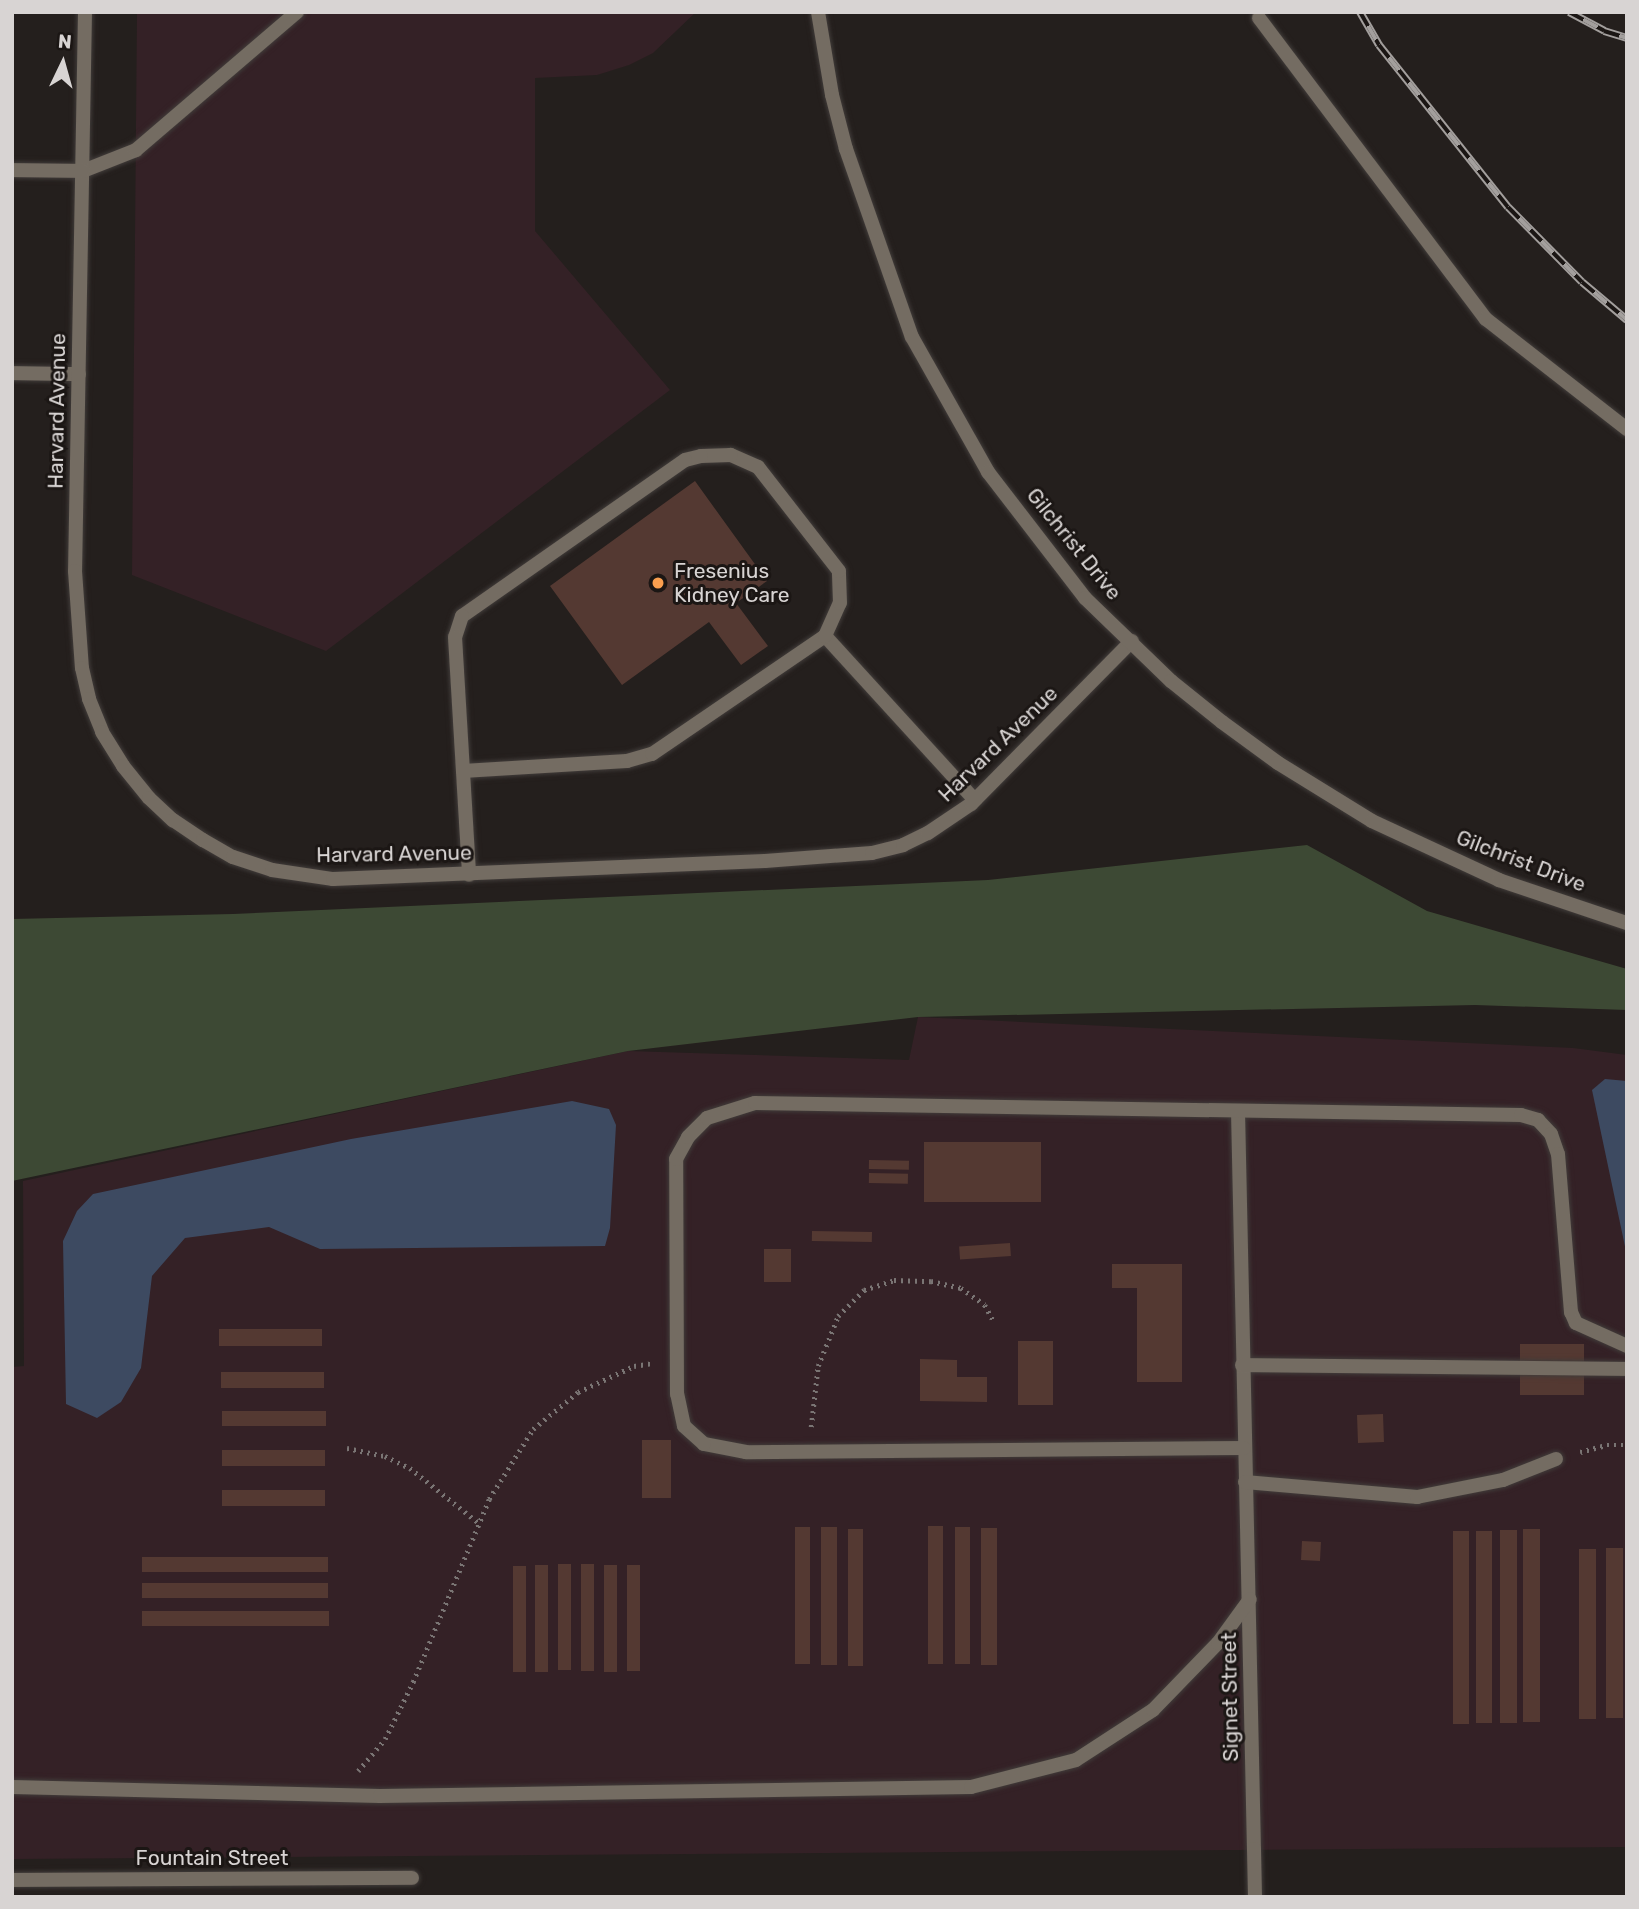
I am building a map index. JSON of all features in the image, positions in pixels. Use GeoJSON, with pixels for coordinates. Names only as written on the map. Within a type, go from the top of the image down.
{"type":"FeatureCollection","features":[{"type":"Feature","properties":{"kind":"street","name":"Harvard Avenue"},"geometry":{"type":"LineString","coordinates":[[85,12],[75,571],[82,668],[89,699],[102,732],[123,766],[149,798],[173,820],[233,857],[272,870],[333,879],[468,875],[872,853],[903,845],[928,833],[975,800],[1132,641]]}},
{"type":"Feature","properties":{"kind":"street"},"geometry":{"type":"LineString","coordinates":[[12,170],[83,171],[136,150],[297,12]]}},
{"type":"Feature","properties":{"kind":"street","name":"Gilchrist Drive"},"geometry":{"type":"LineString","coordinates":[[818,12],[832,94],[846,149],[912,337],[988,472],[1085,598],[1171,681],[1222,722],[1278,763],[1372,821],[1499,880],[1627,923]]}},
{"type":"Feature","properties":{"kind":"street"},"geometry":{"type":"LineString","coordinates":[[1259,18],[1486,318],[1627,429]]}},
{"type":"Feature","properties":{"kind":"street"},"geometry":{"type":"LineString","coordinates":[[12,373],[79,374]]}},
{"type":"Feature","properties":{"kind":"street"},"geometry":{"type":"LineString","coordinates":[[463,771],[639,759],[652,754],[825,636],[840,603],[839,571],[758,467],[731,455],[720,454],[685,460],[462,616],[455,637],[468,875]]}},
{"type":"Feature","properties":{"kind":"street"},"geometry":{"type":"LineString","coordinates":[[825,636],[975,800]]}},
{"type":"Feature","properties":{"kind":"street"},"geometry":{"type":"LineString","coordinates":[[1244,1448],[746,1452],[704,1444],[684,1426],[677,1394],[676,1159],[688,1137],[707,1118],[755,1103],[1521,1115],[1538,1120],[1551,1134],[1558,1154],[1571,1312],[1576,1323],[1627,1346]]}},
{"type":"Feature","properties":{"kind":"street","name":"Signet Street"},"geometry":{"type":"LineString","coordinates":[[1237,1111],[1255,1897]]}},
{"type":"Feature","properties":{"kind":"street"},"geometry":{"type":"LineString","coordinates":[[1242,1365],[1627,1368]]}},
{"type":"Feature","properties":{"kind":"street"},"geometry":{"type":"LineString","coordinates":[[1245,1489],[1417,1497],[1503,1479],[1556,1459]]}},
{"type":"Feature","properties":{"kind":"street"},"geometry":{"type":"LineString","coordinates":[[12,1787],[336,1795],[971,1787],[1076,1760],[1153,1710],[1218,1643],[1250,1600]]}},
{"type":"Feature","properties":{"kind":"street","name":"Fountain Street"},"geometry":{"type":"LineString","coordinates":[[12,1880],[412,1878]]}},
{"type":"Feature","properties":{"kind":"path"},"geometry":{"type":"LineString","coordinates":[[808,1452],[818,1366],[838,1316],[864,1290],[894,1280],[931,1281],[961,1288],[985,1305],[993,1320]]}},
{"type":"Feature","properties":{"kind":"path"},"geometry":{"type":"LineString","coordinates":[[336,1795],[385,1739],[413,1682],[488,1499],[533,1429],[578,1392],[634,1366],[676,1360]]}},
{"type":"Feature","properties":{"kind":"path"},"geometry":{"type":"LineString","coordinates":[[1556,1459],[1607,1445],[1627,1445]]}},
{"type":"Feature","properties":{"kind":"path"},"geometry":{"type":"LineString","coordinates":[[347,1448],[385,1456],[410,1468],[479,1523]]}},
{"type":"Feature","properties":{"kind":"shaded area"},"geometry":{"type":"Polygon","coordinates":[[[137,12],[696,12],[653,53],[629,65],[597,75],[535,78],[535,231],[670,390],[326,651],[132,575],[137,12]]]}},
{"type":"Feature","properties":{"kind":"shaded area"},"geometry":{"type":"Polygon","coordinates":[[[918,1017],[1573,1048],[1627,1055],[1627,1847],[12,1859],[12,1367],[24,1366],[23,1181],[628,1051],[909,1060],[918,1017]]]}},
{"type":"Feature","properties":{"kind":"green space"},"geometry":{"type":"Polygon","coordinates":[[[1307,845],[1427,911],[1627,969],[1627,1010],[1475,1005],[918,1017],[628,1051],[12,1181],[12,919],[233,914],[988,880],[1307,845]]]}},
{"type":"Feature","properties":{"kind":"water"},"geometry":{"type":"Polygon","coordinates":[[[1605,1079],[1627,1081],[1627,1256],[1592,1090],[1605,1079]]]}},
{"type":"Feature","properties":{"kind":"water"},"geometry":{"type":"Polygon","coordinates":[[[572,1101],[609,1109],[616,1125],[610,1228],[605,1246],[320,1249],[269,1227],[185,1238],[152,1276],[141,1368],[121,1402],[97,1418],[66,1404],[63,1241],[77,1211],[93,1194],[351,1139],[572,1101]]]}},
{"type":"Feature","properties":{"kind":"building","name":"Fresenius Kidney Care"},"geometry":{"type":"Polygon","coordinates":[[[695,481],[767,581],[736,603],[768,646],[741,665],[709,622],[622,685],[550,586],[695,481]]]}},
{"type":"Feature","properties":{"kind":"building"},"geometry":{"type":"Polygon","coordinates":[[[924,1142],[1041,1142],[1041,1202],[924,1202],[924,1142]]]}},
{"type":"Feature","properties":{"kind":"building"},"geometry":{"type":"Polygon","coordinates":[[[869,1160],[909,1161],[909,1170],[869,1169],[869,1160]]]}},
{"type":"Feature","properties":{"kind":"building"},"geometry":{"type":"Polygon","coordinates":[[[869,1173],[908,1174],[908,1184],[869,1183],[869,1173]]]}},
{"type":"Feature","properties":{"kind":"building"},"geometry":{"type":"Polygon","coordinates":[[[812,1231],[872,1232],[872,1242],[812,1241],[812,1231]]]}},
{"type":"Feature","properties":{"kind":"building"},"geometry":{"type":"Polygon","coordinates":[[[1010,1243],[1011,1256],[960,1260],[959,1247],[1010,1243]]]}},
{"type":"Feature","properties":{"kind":"building"},"geometry":{"type":"Polygon","coordinates":[[[764,1249],[791,1249],[791,1282],[764,1282],[764,1249]]]}},
{"type":"Feature","properties":{"kind":"building"},"geometry":{"type":"Polygon","coordinates":[[[1112,1264],[1182,1264],[1182,1382],[1137,1382],[1137,1288],[1112,1288],[1112,1264]]]}},
{"type":"Feature","properties":{"kind":"building"},"geometry":{"type":"Polygon","coordinates":[[[219,1329],[322,1329],[322,1346],[219,1346],[219,1329]]]}},
{"type":"Feature","properties":{"kind":"building"},"geometry":{"type":"Polygon","coordinates":[[[1018,1341],[1053,1341],[1053,1405],[1018,1405],[1018,1341]]]}},
{"type":"Feature","properties":{"kind":"building"},"geometry":{"type":"Polygon","coordinates":[[[1520,1344],[1584,1344],[1584,1395],[1520,1395],[1520,1344]]]}},
{"type":"Feature","properties":{"kind":"building"},"geometry":{"type":"Polygon","coordinates":[[[920,1359],[957,1360],[957,1377],[987,1377],[987,1402],[920,1401],[920,1359]]]}},
{"type":"Feature","properties":{"kind":"building"},"geometry":{"type":"Polygon","coordinates":[[[221,1372],[324,1372],[324,1388],[221,1388],[221,1372]]]}},
{"type":"Feature","properties":{"kind":"building"},"geometry":{"type":"Polygon","coordinates":[[[222,1411],[326,1411],[326,1426],[222,1426],[222,1411]]]}},
{"type":"Feature","properties":{"kind":"building"},"geometry":{"type":"Polygon","coordinates":[[[1383,1414],[1384,1442],[1358,1443],[1357,1415],[1383,1414]]]}},
{"type":"Feature","properties":{"kind":"building"},"geometry":{"type":"Polygon","coordinates":[[[642,1440],[671,1440],[671,1498],[642,1498],[642,1440]]]}},
{"type":"Feature","properties":{"kind":"building"},"geometry":{"type":"Polygon","coordinates":[[[222,1450],[325,1450],[325,1466],[222,1466],[222,1450]]]}},
{"type":"Feature","properties":{"kind":"building"},"geometry":{"type":"Polygon","coordinates":[[[222,1490],[325,1490],[325,1506],[222,1506],[222,1490]]]}},
{"type":"Feature","properties":{"kind":"building"},"geometry":{"type":"Polygon","coordinates":[[[928,1526],[943,1526],[943,1664],[928,1664],[928,1526]]]}},
{"type":"Feature","properties":{"kind":"building"},"geometry":{"type":"Polygon","coordinates":[[[795,1527],[810,1527],[810,1664],[795,1664],[795,1527]]]}},
{"type":"Feature","properties":{"kind":"building"},"geometry":{"type":"Polygon","coordinates":[[[821,1527],[837,1527],[837,1665],[821,1665],[821,1527]]]}},
{"type":"Feature","properties":{"kind":"building"},"geometry":{"type":"Polygon","coordinates":[[[955,1527],[970,1527],[970,1664],[955,1664],[955,1527]]]}},
{"type":"Feature","properties":{"kind":"building"},"geometry":{"type":"Polygon","coordinates":[[[981,1528],[997,1528],[997,1665],[981,1665],[981,1528]]]}},
{"type":"Feature","properties":{"kind":"building"},"geometry":{"type":"Polygon","coordinates":[[[848,1529],[863,1529],[863,1666],[848,1666],[848,1529]]]}},
{"type":"Feature","properties":{"kind":"building"},"geometry":{"type":"Polygon","coordinates":[[[1523,1529],[1540,1529],[1540,1722],[1523,1722],[1523,1529]]]}},
{"type":"Feature","properties":{"kind":"building"},"geometry":{"type":"Polygon","coordinates":[[[1500,1530],[1517,1530],[1517,1723],[1500,1723],[1500,1530]]]}},
{"type":"Feature","properties":{"kind":"building"},"geometry":{"type":"Polygon","coordinates":[[[1453,1531],[1469,1531],[1469,1724],[1453,1724],[1453,1531]]]}},
{"type":"Feature","properties":{"kind":"building"},"geometry":{"type":"Polygon","coordinates":[[[1476,1531],[1492,1531],[1492,1723],[1476,1723],[1476,1531]]]}},
{"type":"Feature","properties":{"kind":"building"},"geometry":{"type":"Polygon","coordinates":[[[1302,1541],[1321,1542],[1320,1561],[1301,1560],[1302,1541]]]}},
{"type":"Feature","properties":{"kind":"building"},"geometry":{"type":"Polygon","coordinates":[[[1606,1548],[1623,1548],[1623,1718],[1606,1718],[1606,1548]]]}},
{"type":"Feature","properties":{"kind":"building"},"geometry":{"type":"Polygon","coordinates":[[[1579,1549],[1596,1549],[1596,1719],[1579,1719],[1579,1549]]]}},
{"type":"Feature","properties":{"kind":"building"},"geometry":{"type":"Polygon","coordinates":[[[142,1557],[328,1557],[328,1572],[142,1572],[142,1557]]]}},
{"type":"Feature","properties":{"kind":"building"},"geometry":{"type":"Polygon","coordinates":[[[558,1564],[571,1564],[571,1670],[558,1670],[558,1564]]]}},
{"type":"Feature","properties":{"kind":"building"},"geometry":{"type":"Polygon","coordinates":[[[581,1564],[594,1564],[594,1671],[581,1671],[581,1564]]]}},
{"type":"Feature","properties":{"kind":"building"},"geometry":{"type":"Polygon","coordinates":[[[535,1565],[548,1565],[548,1672],[535,1672],[535,1565]]]}},
{"type":"Feature","properties":{"kind":"building"},"geometry":{"type":"Polygon","coordinates":[[[604,1565],[617,1565],[617,1672],[604,1672],[604,1565]]]}},
{"type":"Feature","properties":{"kind":"building"},"geometry":{"type":"Polygon","coordinates":[[[627,1565],[640,1565],[640,1671],[627,1671],[627,1565]]]}},
{"type":"Feature","properties":{"kind":"building"},"geometry":{"type":"Polygon","coordinates":[[[513,1566],[526,1566],[526,1672],[513,1672],[513,1566]]]}},
{"type":"Feature","properties":{"kind":"building"},"geometry":{"type":"Polygon","coordinates":[[[142,1583],[328,1583],[328,1598],[142,1598],[142,1583]]]}},
{"type":"Feature","properties":{"kind":"building"},"geometry":{"type":"Polygon","coordinates":[[[142,1611],[329,1611],[329,1626],[142,1626],[142,1611]]]}},
{"type":"Feature","properties":{"kind":"railway"},"geometry":{"type":"LineString","coordinates":[[1360,12],[1379,45],[1508,207],[1582,282],[1627,320]]}},
{"type":"Feature","properties":{"kind":"railway"},"geometry":{"type":"LineString","coordinates":[[1569,12],[1604,31],[1627,38]]}},
{"type":"Feature","properties":{"kind":"place","name":"Fresenius Kidney Care"},"geometry":{"type":"Point","coordinates":[658,583]}}]}
